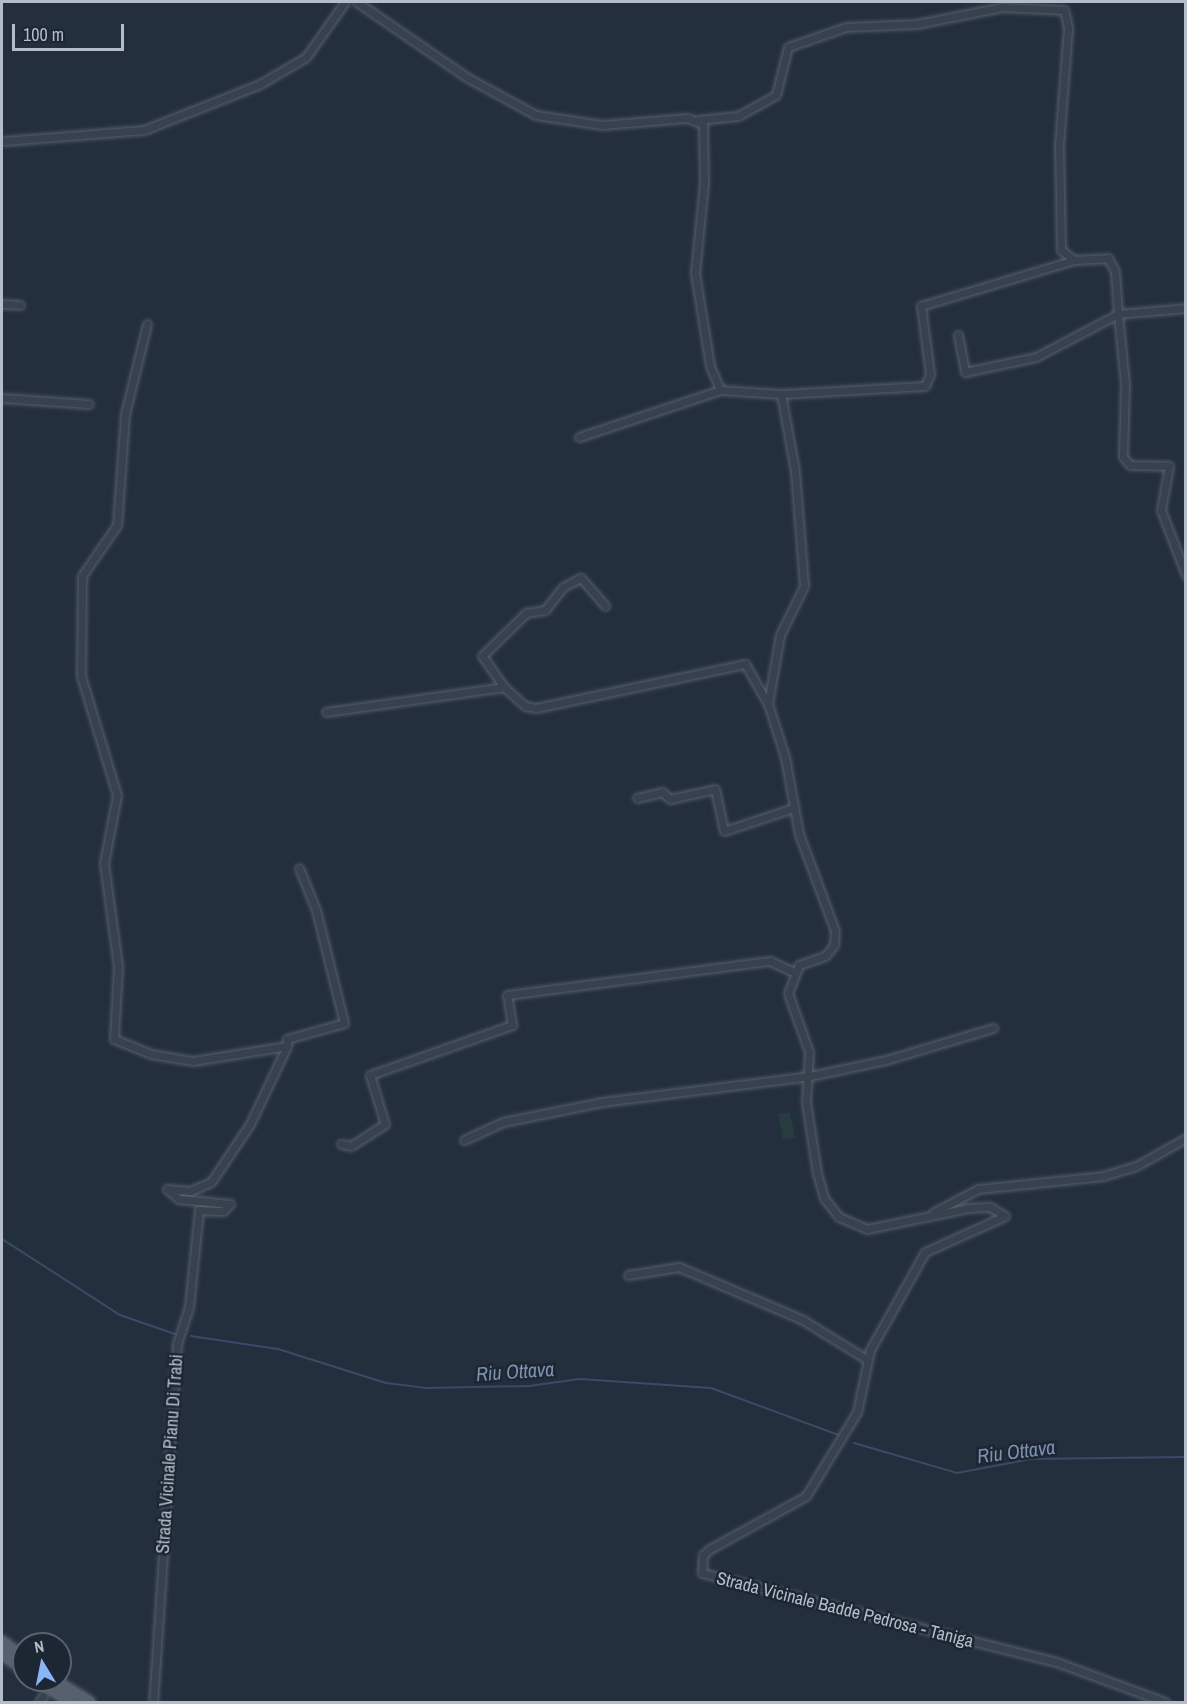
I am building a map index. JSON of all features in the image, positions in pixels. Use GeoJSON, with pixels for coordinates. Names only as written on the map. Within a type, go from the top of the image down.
{"type":"FeatureCollection","features":[{"type":"Feature","properties":{"kind":"main road"},"geometry":{"type":"LineString","coordinates":[[72,1691],[90,1702]]}},
{"type":"Feature","properties":{"kind":"main road"},"geometry":{"type":"LineString","coordinates":[[55,1692],[70,1702]]}},
{"type":"Feature","properties":{"kind":"street"},"geometry":{"type":"LineString","coordinates":[[4,141],[144,130],[260,84],[306,57],[345,2]]}},
{"type":"Feature","properties":{"kind":"street"},"geometry":{"type":"LineString","coordinates":[[357,2],[468,78],[536,115],[602,125],[738,116],[776,95],[788,47],[846,27],[917,24],[1002,7],[1064,10],[1061,250],[1074,260]]}},
{"type":"Feature","properties":{"kind":"street"},"geometry":{"type":"LineString","coordinates":[[698,120],[705,183],[695,273],[710,366],[720,390]]}},
{"type":"Feature","properties":{"kind":"street"},"geometry":{"type":"LineString","coordinates":[[579,437],[720,390],[781,394],[925,386],[930,375],[921,306],[1074,260],[1108,258],[1115,271],[1125,384],[1123,457],[1130,465],[1169,466],[1161,510],[1185,575]]}},
{"type":"Feature","properties":{"kind":"street"},"geometry":{"type":"LineString","coordinates":[[2,304],[20,305]]}},
{"type":"Feature","properties":{"kind":"street"},"geometry":{"type":"LineString","coordinates":[[958,335],[964,372],[1036,357],[1118,314],[1185,308]]}},
{"type":"Feature","properties":{"kind":"street"},"geometry":{"type":"LineString","coordinates":[[147,324],[125,414],[117,525],[82,576],[81,676],[117,795],[104,863],[118,967],[114,1039],[151,1054],[193,1061],[287,1046],[287,1040],[344,1023],[316,910],[299,868]]}},
{"type":"Feature","properties":{"kind":"street"},"geometry":{"type":"LineString","coordinates":[[768,704],[780,635],[804,586],[795,471],[781,394]]}},
{"type":"Feature","properties":{"kind":"street"},"geometry":{"type":"LineString","coordinates":[[2,398],[89,404]]}},
{"type":"Feature","properties":{"kind":"street"},"geometry":{"type":"LineString","coordinates":[[605,606],[581,578],[563,587],[545,610],[526,613],[482,656],[504,687],[525,706],[536,708],[745,664],[768,704],[793,808],[835,931],[825,956],[794,972],[788,993],[806,1035],[810,1076],[806,1102],[817,1173],[825,1198],[839,1217],[867,1229],[929,1215],[978,1190],[1103,1176],[1136,1166],[1185,1138]]}},
{"type":"Feature","properties":{"kind":"street"},"geometry":{"type":"LineString","coordinates":[[326,712],[504,687]]}},
{"type":"Feature","properties":{"kind":"street"},"geometry":{"type":"LineString","coordinates":[[637,798],[662,792],[670,799],[709,787],[715,789],[724,831],[793,808]]}},
{"type":"Feature","properties":{"kind":"street"},"geometry":{"type":"LineString","coordinates":[[340,1144],[351,1146],[385,1124],[370,1075],[512,1025],[507,995],[770,961],[794,972]]}},
{"type":"Feature","properties":{"kind":"street"},"geometry":{"type":"LineString","coordinates":[[464,1140],[503,1122],[602,1102],[810,1076],[889,1060],[993,1028]]}},
{"type":"Feature","properties":{"kind":"street","name":"Strada Vicinale Pianu Di Trabi"},"geometry":{"type":"LineString","coordinates":[[153,1702],[177,1344],[189,1307],[199,1210],[223,1211],[230,1204],[178,1199],[167,1190],[190,1191],[211,1182],[250,1124],[287,1046]]}},
{"type":"Feature","properties":{"kind":"street","name":"Strada Vicinale Badde Pedrosa - Taniga"},"geometry":{"type":"LineString","coordinates":[[929,1215],[990,1208],[1005,1216],[925,1252],[901,1286],[868,1360],[857,1412],[806,1496],[710,1549],[703,1555],[702,1573],[1059,1663],[1165,1702]]}},
{"type":"Feature","properties":{"kind":"street"},"geometry":{"type":"LineString","coordinates":[[628,1275],[680,1267],[803,1320],[868,1360]]}},
{"type":"Feature","properties":{"kind":"green space"},"geometry":{"type":"Polygon","coordinates":[[[790,1112],[795,1138],[783,1140],[778,1114],[790,1112]]]}},
{"type":"Feature","properties":{"kind":"waterway","name":"Riu Ottava"},"geometry":{"type":"LineString","coordinates":[[2,1239],[120,1315],[175,1334]]}},
{"type":"Feature","properties":{"kind":"waterway","name":"Riu Ottava"},"geometry":{"type":"LineString","coordinates":[[191,1336],[278,1349],[386,1383],[424,1388],[529,1386],[580,1379],[711,1388],[839,1435]]}},
{"type":"Feature","properties":{"kind":"waterway","name":"Riu Ottava"},"geometry":{"type":"LineString","coordinates":[[854,1443],[957,1473],[1031,1459],[1186,1457]]}}]}
